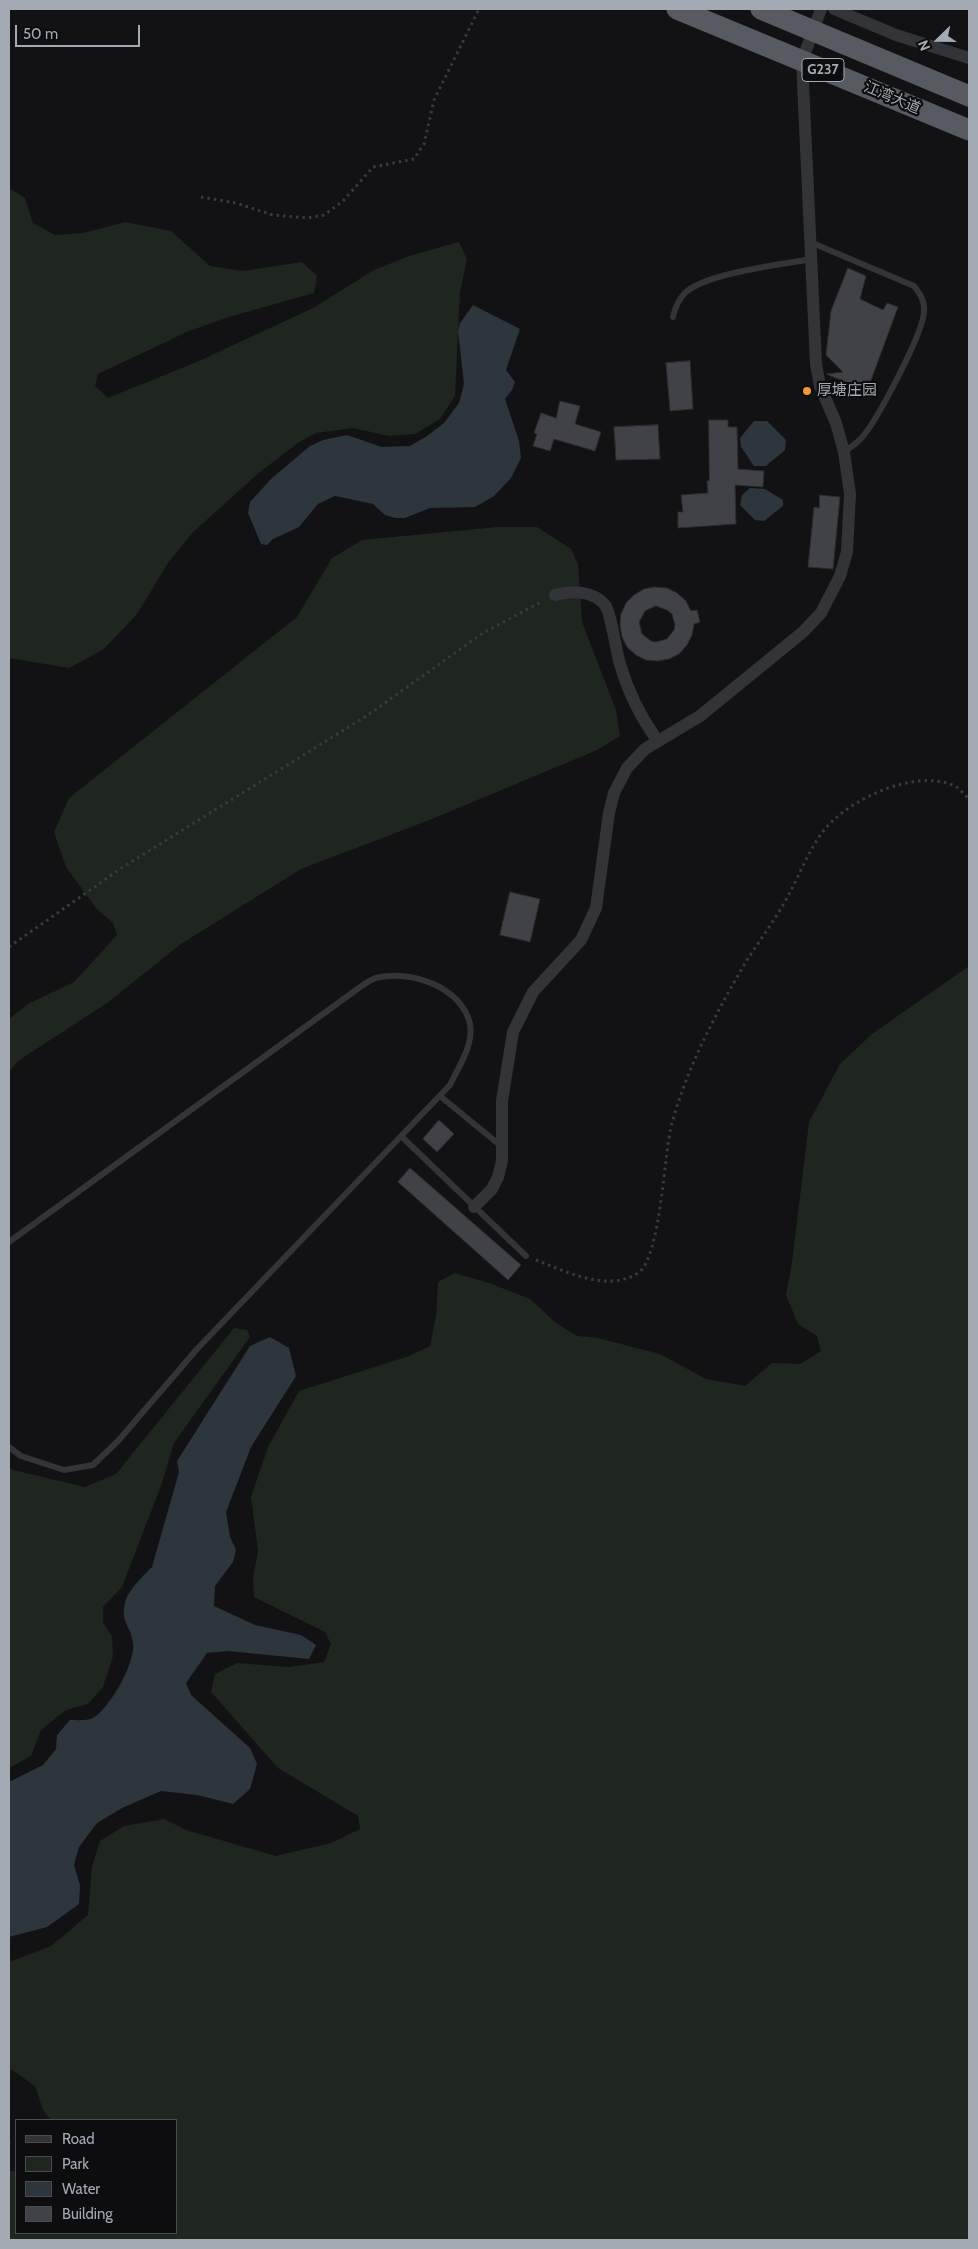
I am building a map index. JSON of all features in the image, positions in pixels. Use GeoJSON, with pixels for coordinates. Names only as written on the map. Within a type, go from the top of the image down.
{"type":"FeatureCollection","features":[{"type":"Feature","properties":{"kind":"highway","name":"江湾大道"},"geometry":{"type":"LineString","coordinates":[[677,9],[969,130]]}},
{"type":"Feature","properties":{"kind":"highway","name":"G237"},"geometry":{"type":"LineString","coordinates":[[761,9],[969,96]]}},
{"type":"Feature","properties":{"kind":"street"},"geometry":{"type":"LineString","coordinates":[[474,1207],[492,1189],[498,1177],[502,1161],[502,1101],[512,1032],[533,992],[581,940],[596,908],[609,813],[614,793],[628,768],[645,748],[700,716],[803,632],[821,614],[840,576],[847,552],[850,494],[844,452],[836,423],[820,386],[816,364],[810,242],[802,61],[821,9]]}},
{"type":"Feature","properties":{"kind":"street"},"geometry":{"type":"LineString","coordinates":[[834,9],[896,35],[969,58]]}},
{"type":"Feature","properties":{"kind":"street"},"geometry":{"type":"LineString","coordinates":[[555,595],[573,592],[593,596],[609,611],[612,638],[628,689],[642,718],[658,740]]}},
{"type":"Feature","properties":{"kind":"lane"},"geometry":{"type":"LineString","coordinates":[[810,242],[914,286],[922,296],[925,312],[914,345],[887,399],[864,436],[844,452]]}},
{"type":"Feature","properties":{"kind":"lane"},"geometry":{"type":"LineString","coordinates":[[673,317],[676,306],[686,292],[708,279],[811,259]]}},
{"type":"Feature","properties":{"kind":"lane"},"geometry":{"type":"LineString","coordinates":[[9,1242],[375,978],[398,975],[431,982],[462,1004],[471,1026],[467,1050],[450,1085],[197,1349],[118,1441],[93,1465],[64,1470],[21,1456],[9,1447]]}},
{"type":"Feature","properties":{"kind":"lane"},"geometry":{"type":"LineString","coordinates":[[440,1096],[502,1147]]}},
{"type":"Feature","properties":{"kind":"lane"},"geometry":{"type":"LineString","coordinates":[[401,1136],[526,1256]]}},
{"type":"Feature","properties":{"kind":"path"},"geometry":{"type":"LineString","coordinates":[[202,197],[236,203],[273,215],[307,218],[324,216],[343,201],[373,167],[414,159],[424,144],[434,100],[479,9]]}},
{"type":"Feature","properties":{"kind":"path"},"geometry":{"type":"LineString","coordinates":[[9,947],[123,867],[368,715],[483,633],[555,595]]}},
{"type":"Feature","properties":{"kind":"path"},"geometry":{"type":"LineString","coordinates":[[526,1256],[580,1277],[617,1281],[639,1273],[650,1252],[661,1202],[672,1124],[687,1080],[713,1020],[788,895],[806,858],[825,829],[844,811],[864,798],[891,788],[926,780],[957,787],[969,799]]}},
{"type":"Feature","properties":{"kind":"green space"},"geometry":{"type":"Polygon","coordinates":[[[9,188],[25,198],[33,223],[55,235],[83,233],[125,222],[171,231],[210,266],[243,271],[302,262],[317,276],[314,293],[229,317],[189,331],[98,374],[95,386],[108,398],[199,361],[313,308],[374,270],[409,256],[459,242],[467,259],[460,292],[455,396],[440,419],[415,434],[389,436],[353,428],[316,433],[299,442],[260,472],[193,532],[168,563],[137,614],[104,649],[69,668],[9,658],[9,188]]]}},
{"type":"Feature","properties":{"kind":"green space"},"geometry":{"type":"Polygon","coordinates":[[[498,527],[537,527],[571,549],[578,564],[582,622],[616,710],[620,736],[597,750],[432,819],[301,869],[181,944],[107,1003],[18,1061],[9,1072],[9,1019],[28,1004],[74,982],[117,935],[113,923],[96,908],[66,867],[54,832],[69,798],[297,617],[332,558],[362,540],[498,527]]]}},
{"type":"Feature","properties":{"kind":"green space"},"geometry":{"type":"Polygon","coordinates":[[[969,966],[969,2240],[9,2240],[9,2171],[15,2171],[15,2234],[178,2234],[178,2119],[50,2119],[43,2110],[35,2086],[12,2070],[9,2070],[9,1962],[51,1946],[88,1915],[92,1867],[100,1841],[124,1826],[164,1819],[186,1830],[276,1856],[331,1843],[360,1829],[358,1816],[278,1768],[211,1692],[215,1674],[237,1663],[289,1667],[324,1662],[331,1644],[325,1632],[254,1597],[253,1578],[258,1551],[251,1497],[268,1447],[299,1391],[409,1356],[430,1346],[436,1316],[438,1282],[455,1273],[489,1283],[530,1299],[556,1323],[577,1336],[598,1338],[660,1354],[706,1379],[745,1386],[772,1363],[800,1364],[821,1351],[817,1336],[798,1324],[786,1295],[792,1263],[809,1122],[840,1064],[872,1034],[969,966]]]}},
{"type":"Feature","properties":{"kind":"green space"},"geometry":{"type":"Polygon","coordinates":[[[234,1328],[247,1330],[250,1337],[174,1443],[162,1483],[122,1587],[103,1607],[103,1623],[112,1636],[113,1656],[103,1687],[88,1704],[66,1710],[41,1730],[31,1756],[9,1768],[9,1467],[13,1470],[85,1487],[116,1474],[234,1328]]]}},
{"type":"Feature","properties":{"kind":"water"},"geometry":{"type":"Polygon","coordinates":[[[473,305],[520,329],[506,370],[515,382],[505,399],[519,441],[521,458],[511,478],[494,496],[475,507],[430,508],[405,518],[385,515],[373,504],[335,496],[318,504],[299,527],[273,539],[267,545],[261,544],[248,513],[250,502],[271,479],[310,446],[323,440],[347,435],[382,447],[410,446],[444,423],[459,403],[464,384],[458,331],[460,323],[473,305]]]}},
{"type":"Feature","properties":{"kind":"water"},"geometry":{"type":"Polygon","coordinates":[[[754,421],[767,421],[786,440],[785,450],[766,466],[754,466],[741,447],[740,438],[754,421]]]}},
{"type":"Feature","properties":{"kind":"water"},"geometry":{"type":"Polygon","coordinates":[[[750,488],[765,489],[783,500],[783,506],[764,521],[755,520],[740,505],[742,495],[750,488]]]}},
{"type":"Feature","properties":{"kind":"water"},"geometry":{"type":"Polygon","coordinates":[[[270,1337],[289,1348],[296,1376],[251,1447],[226,1512],[230,1537],[236,1550],[233,1562],[215,1586],[214,1606],[255,1625],[301,1635],[316,1645],[309,1659],[228,1651],[207,1653],[186,1683],[191,1695],[250,1748],[257,1764],[250,1789],[233,1804],[197,1795],[161,1791],[122,1808],[97,1823],[79,1847],[74,1865],[80,1885],[79,1904],[47,1927],[9,1937],[9,1782],[43,1765],[56,1749],[57,1735],[70,1720],[93,1718],[100,1713],[114,1695],[126,1672],[133,1651],[132,1637],[124,1615],[125,1603],[132,1588],[152,1567],[179,1472],[177,1461],[250,1346],[270,1337]]]}},
{"type":"Feature","properties":{"kind":"building"},"geometry":{"type":"Polygon","coordinates":[[[848,268],[866,276],[860,299],[883,310],[887,303],[898,307],[867,391],[826,374],[843,372],[826,355],[831,311],[848,268]]]}},
{"type":"Feature","properties":{"kind":"building"},"geometry":{"type":"Polygon","coordinates":[[[690,361],[693,409],[670,411],[666,363],[690,361]]]}},
{"type":"Feature","properties":{"kind":"building"},"geometry":{"type":"Polygon","coordinates":[[[560,401],[580,406],[575,424],[601,432],[595,451],[554,439],[550,451],[533,446],[537,434],[534,433],[541,413],[556,418],[560,401]]]}},
{"type":"Feature","properties":{"kind":"building"},"geometry":{"type":"Polygon","coordinates":[[[709,420],[728,420],[728,427],[737,427],[738,469],[764,471],[763,487],[735,485],[736,524],[678,528],[678,512],[683,512],[681,495],[708,493],[709,420]]]}},
{"type":"Feature","properties":{"kind":"building"},"geometry":{"type":"Polygon","coordinates":[[[658,425],[660,459],[616,460],[614,427],[658,425]]]}},
{"type":"Feature","properties":{"kind":"building"},"geometry":{"type":"Polygon","coordinates":[[[820,495],[840,497],[833,569],[808,567],[814,507],[819,508],[820,495]]]}},
{"type":"Feature","properties":{"kind":"building"},"geometry":{"type":"Polygon","coordinates":[[[655,587],[667,588],[677,593],[686,601],[691,611],[697,610],[700,622],[694,624],[692,635],[687,645],[679,654],[669,659],[646,660],[636,655],[627,647],[622,637],[621,614],[626,603],[644,589],[655,587]],[[656,606],[645,611],[639,622],[642,634],[651,641],[656,642],[667,639],[674,630],[675,625],[672,614],[656,606]]]}},
{"type":"Feature","properties":{"kind":"building"},"geometry":{"type":"Polygon","coordinates":[[[510,892],[540,899],[530,942],[500,935],[510,892]]]}},
{"type":"Feature","properties":{"kind":"building"},"geometry":{"type":"Polygon","coordinates":[[[439,1120],[454,1134],[437,1152],[423,1139],[439,1120]]]}},
{"type":"Feature","properties":{"kind":"building"},"geometry":{"type":"Polygon","coordinates":[[[410,1168],[521,1265],[508,1280],[398,1182],[410,1168]]]}},
{"type":"Feature","properties":{"kind":"place","name":"厚塘庄园"},"geometry":{"type":"Point","coordinates":[807,391]}}]}
